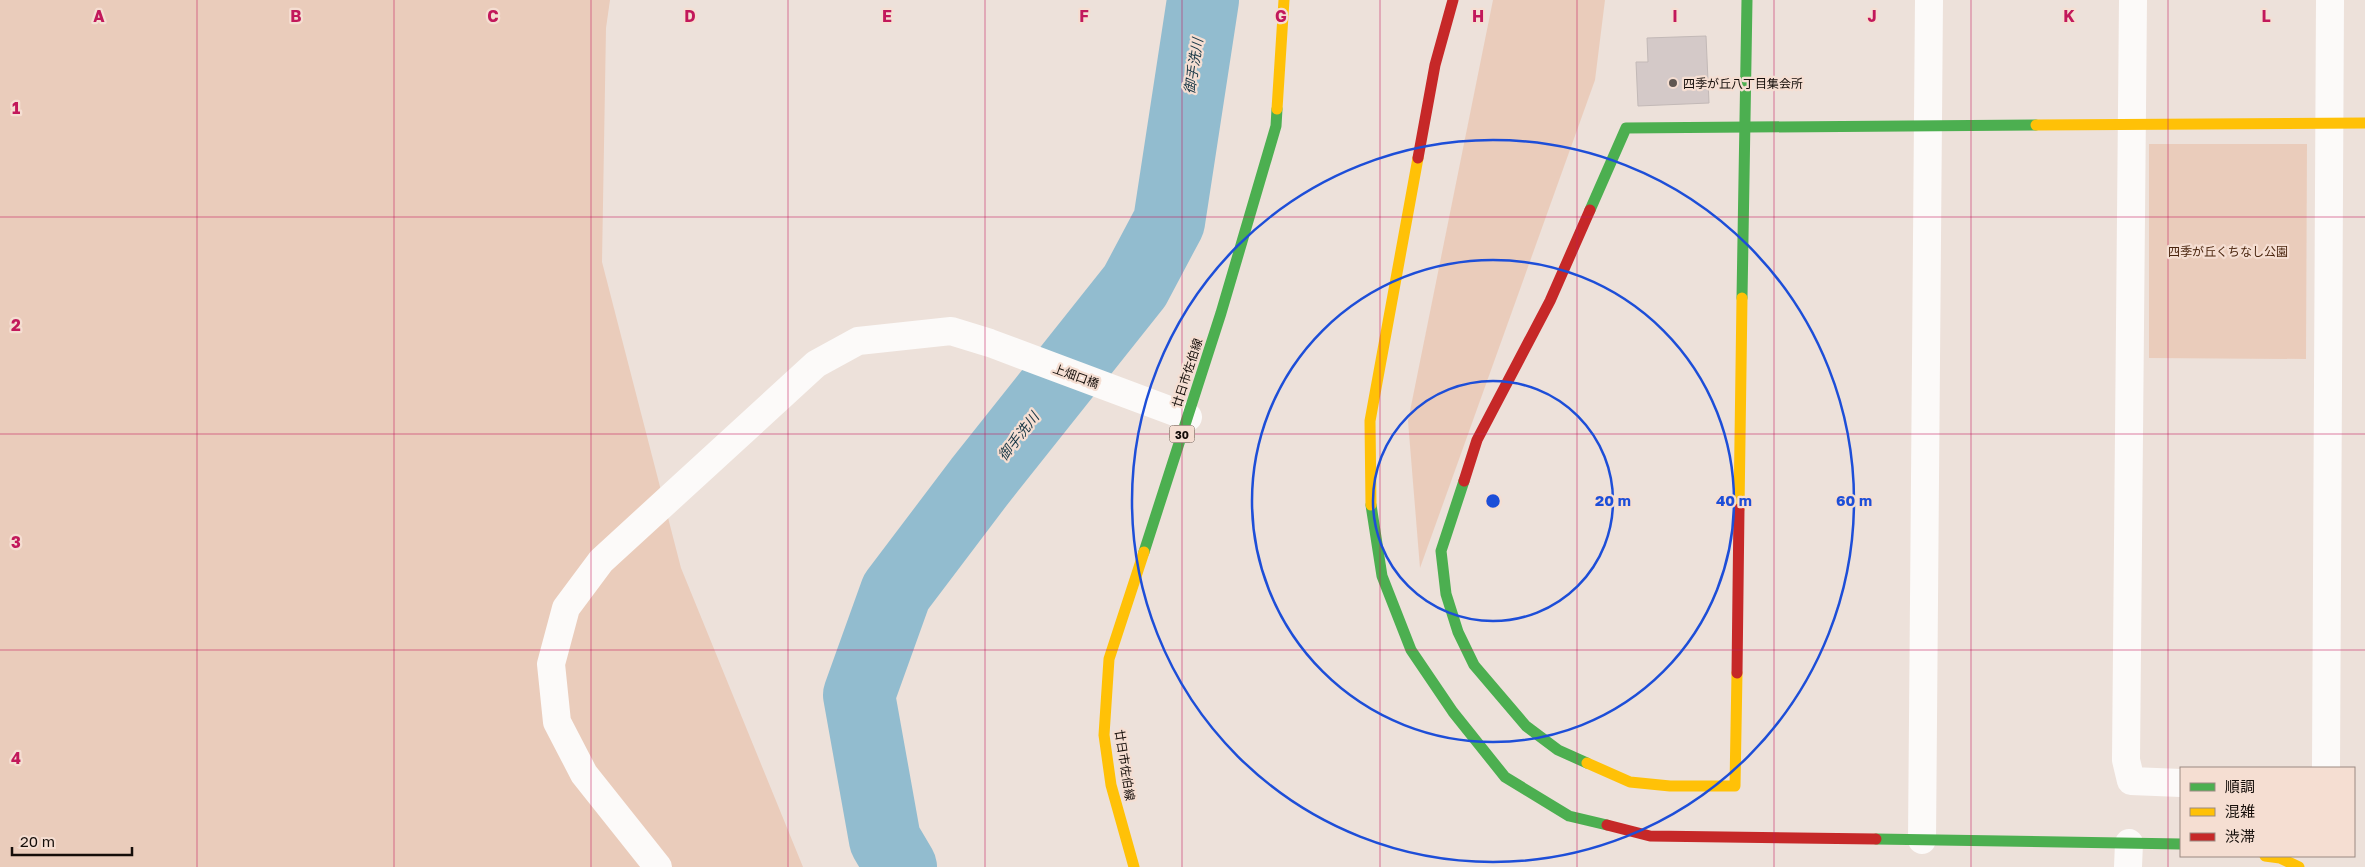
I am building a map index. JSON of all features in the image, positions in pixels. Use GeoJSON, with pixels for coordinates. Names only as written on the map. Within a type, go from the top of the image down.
{"type":"FeatureCollection","features":[{"type":"Feature","properties":{"kind":"street","name":"廿日市佐伯線"},"geometry":{"type":"LineString","coordinates":[[1134,867],[1111,785],[1104,735],[1110,659],[1188,417],[1254,204],[1276,126],[1284,0]]}},
{"type":"Feature","properties":{"kind":"street"},"geometry":{"type":"LineString","coordinates":[[1453,0],[1435,65],[1370,421],[1370,500],[1382,576],[1410,650],[1453,712],[1505,778],[1569,816],[1650,836],[1922,840],[2129,855],[2180,844]]}},
{"type":"Feature","properties":{"kind":"street"},"geometry":{"type":"LineString","coordinates":[[1747,0],[1745,127],[1735,786],[1670,786],[1630,782],[1558,750],[1526,726],[1474,666],[1458,632],[1446,594],[1441,551],[1477,440],[1550,301],[1626,128],[1745,127],[2132,125],[2365,123]]}},
{"type":"Feature","properties":{"kind":"street"},"geometry":{"type":"LineString","coordinates":[[1922,840],[1929,0]]}},
{"type":"Feature","properties":{"kind":"street"},"geometry":{"type":"LineString","coordinates":[[2133,0],[2126,760],[2131,781],[2180,783]]}},
{"type":"Feature","properties":{"kind":"street"},"geometry":{"type":"LineString","coordinates":[[2326,767],[2330,0]]}},
{"type":"Feature","properties":{"kind":"street","name":"上畑口橋"},"geometry":{"type":"LineString","coordinates":[[658,867],[584,774],[557,722],[551,664],[566,608],[600,561],[816,364],[858,341],[951,331],[1188,417]]}},
{"type":"Feature","properties":{"kind":"street"},"geometry":{"type":"LineString","coordinates":[[2272,857],[2280,858],[2299,867]]}},
{"type":"Feature","properties":{"kind":"green space"},"geometry":{"type":"Polygon","coordinates":[[[0,0],[610,0],[606,28],[602,262],[681,568],[803,867],[0,867],[0,0]]]}},
{"type":"Feature","properties":{"kind":"green space"},"geometry":{"type":"Polygon","coordinates":[[[1493,0],[1605,0],[1595,80],[1420,568],[1408,421],[1493,0]]]}},
{"type":"Feature","properties":{"kind":"green space","name":"四季が丘くちなし公園"},"geometry":{"type":"Polygon","coordinates":[[[2149,144],[2307,144],[2306,359],[2149,358],[2149,144]]]}},
{"type":"Feature","properties":{"kind":"building","name":"四季が丘八丁目集会所"},"geometry":{"type":"Polygon","coordinates":[[[1706,36],[1709,103],[1638,106],[1636,62],[1648,62],[1647,38],[1706,36]]]}},
{"type":"Feature","properties":{"kind":"waterway","name":"御手洗川"},"geometry":{"type":"LineString","coordinates":[[901,867],[885,840],[859,695],[896,592],[980,481],[1135,286],[1169,222],[1203,0]]}},
{"type":"Feature","properties":{"kind":"traffic: fast"},"geometry":{"type":"LineString","coordinates":[[1742,298],[1747,0]]}},
{"type":"Feature","properties":{"kind":"traffic: fast"},"geometry":{"type":"LineString","coordinates":[[1144,552],[1221,313],[1276,126],[1277,109]]}},
{"type":"Feature","properties":{"kind":"traffic: fast"},"geometry":{"type":"LineString","coordinates":[[1590,210],[1626,128],[2036,125]]}},
{"type":"Feature","properties":{"kind":"traffic: fast"},"geometry":{"type":"LineString","coordinates":[[1464,481],[1441,551],[1446,594],[1458,632],[1474,665],[1526,726],[1558,750],[1587,763]]}},
{"type":"Feature","properties":{"kind":"traffic: fast"},"geometry":{"type":"LineString","coordinates":[[1371,505],[1382,576],[1411,650],[1453,712],[1505,777],[1569,816],[1607,825]]}},
{"type":"Feature","properties":{"kind":"traffic: fast"},"geometry":{"type":"LineString","coordinates":[[1876,839],[2180,844]]}},
{"type":"Feature","properties":{"kind":"traffic: slow"},"geometry":{"type":"LineString","coordinates":[[1277,109],[1284,0]]}},
{"type":"Feature","properties":{"kind":"traffic: slow"},"geometry":{"type":"LineString","coordinates":[[2036,125],[2365,123]]}},
{"type":"Feature","properties":{"kind":"traffic: slow"},"geometry":{"type":"LineString","coordinates":[[1371,505],[1370,421],[1418,158]]}},
{"type":"Feature","properties":{"kind":"traffic: slow"},"geometry":{"type":"LineString","coordinates":[[1739,509],[1742,298]]}},
{"type":"Feature","properties":{"kind":"traffic: slow"},"geometry":{"type":"LineString","coordinates":[[1134,867],[1111,785],[1104,735],[1109,659],[1144,552]]}},
{"type":"Feature","properties":{"kind":"traffic: slow"},"geometry":{"type":"LineString","coordinates":[[1587,763],[1630,782],[1670,786],[1735,786],[1737,673]]}},
{"type":"Feature","properties":{"kind":"traffic: slow"},"geometry":{"type":"LineString","coordinates":[[2272,857],[2280,858],[2299,867]]}},
{"type":"Feature","properties":{"kind":"traffic: jam"},"geometry":{"type":"LineString","coordinates":[[1418,158],[1435,65],[1453,0]]}},
{"type":"Feature","properties":{"kind":"traffic: jam"},"geometry":{"type":"LineString","coordinates":[[1464,481],[1477,440],[1550,301],[1590,210]]}},
{"type":"Feature","properties":{"kind":"traffic: jam"},"geometry":{"type":"LineString","coordinates":[[1737,673],[1739,509]]}},
{"type":"Feature","properties":{"kind":"traffic: jam"},"geometry":{"type":"LineString","coordinates":[[1607,825],[1650,836],[1876,839]]}},
{"type":"Feature","properties":{"kind":"place","name":"四季が丘八丁目集会所"},"geometry":{"type":"Point","coordinates":[1673,83]}}]}
